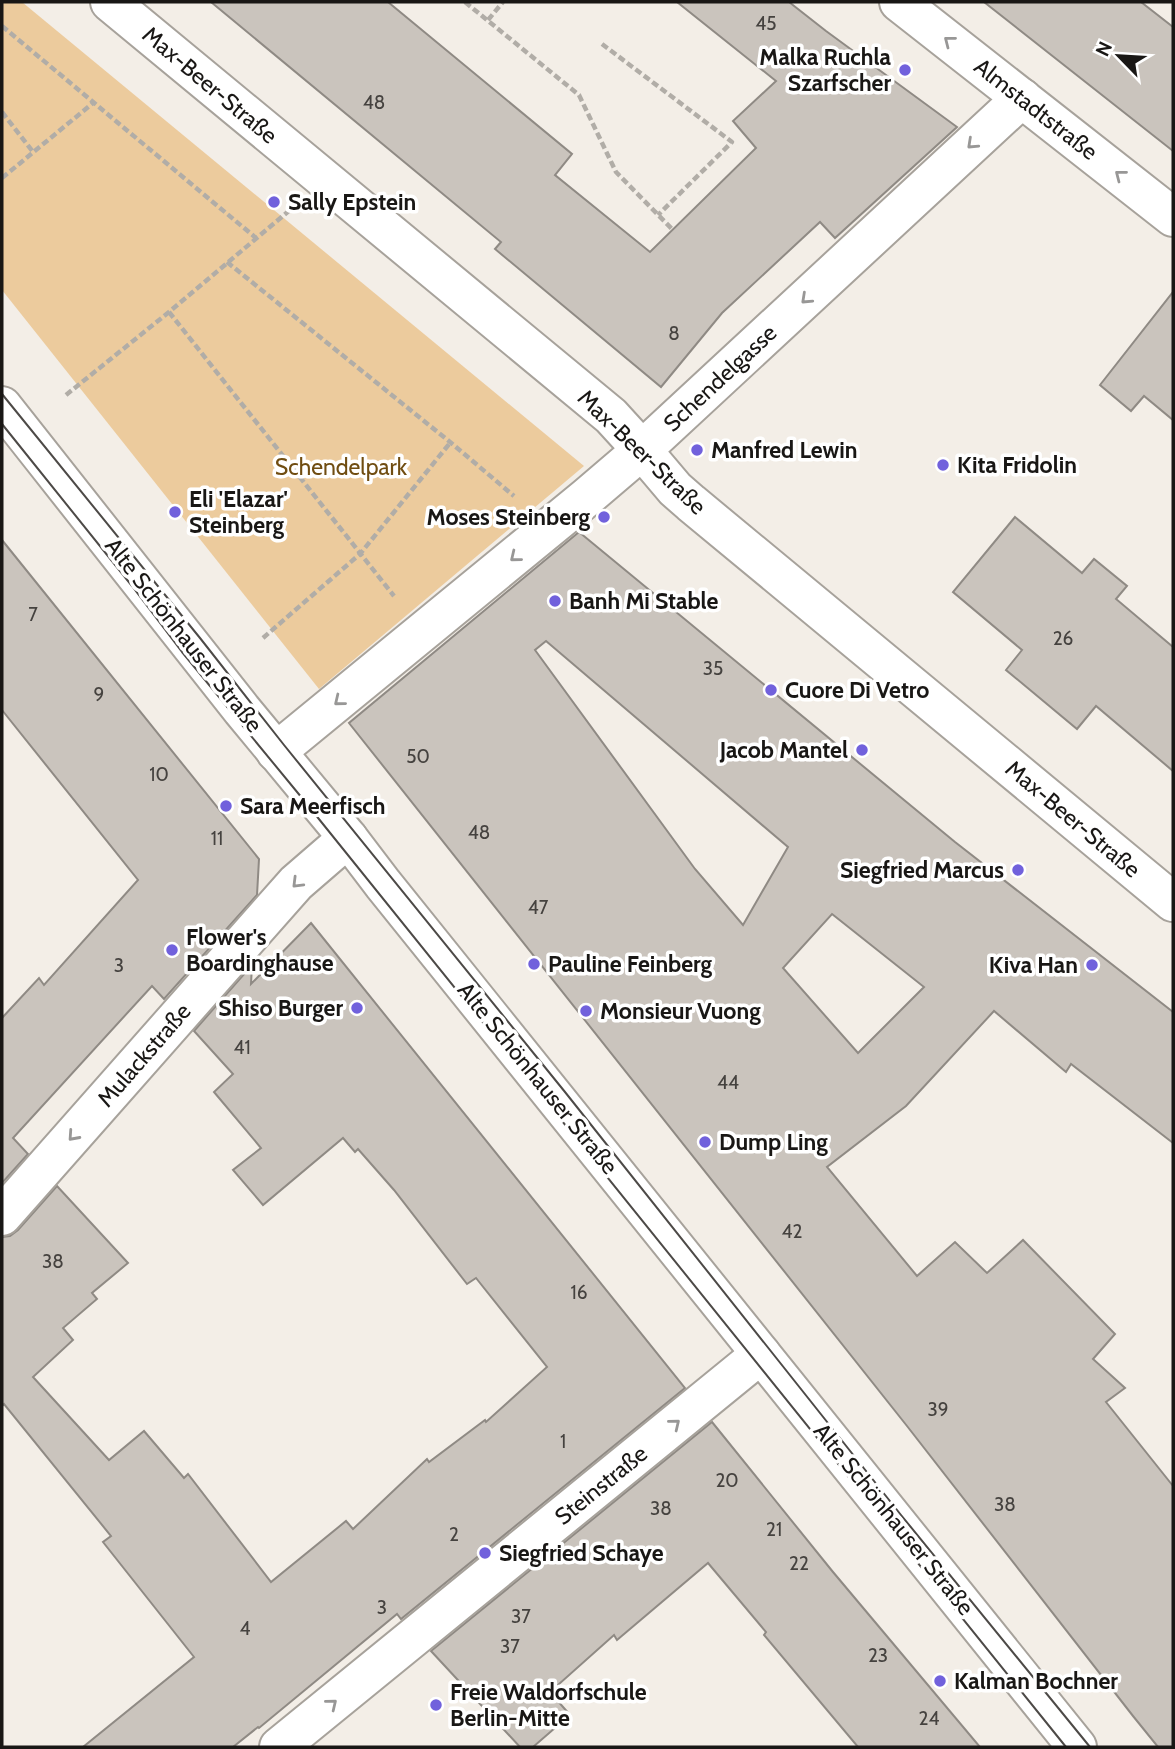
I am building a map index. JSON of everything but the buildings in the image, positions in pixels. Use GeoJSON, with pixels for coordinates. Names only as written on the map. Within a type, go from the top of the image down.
{"type":"FeatureCollection","features":[{"type":"Feature","properties":{"kind":"street","name":"Max-Beer-Straße"},"geometry":{"type":"LineString","coordinates":[[110,2],[611,416],[674,489],[1173,902]]}},
{"type":"Feature","properties":{"kind":"street","name":"Almstadtstraße"},"geometry":{"type":"LineString","coordinates":[[899,2],[1173,217]]}},
{"type":"Feature","properties":{"kind":"street","name":"Schendelgasse"},"geometry":{"type":"LineString","coordinates":[[276,752],[642,450],[1022,98]]}},
{"type":"Feature","properties":{"kind":"street","name":"Alte Schönhauser Straße"},"geometry":{"type":"LineString","coordinates":[[2,406],[276,752],[348,838],[1077,1747]]}},
{"type":"Feature","properties":{"kind":"street","name":"Mulackstraße"},"geometry":{"type":"LineString","coordinates":[[2,1216],[296,883],[348,838]]}},
{"type":"Feature","properties":{"kind":"street","name":"Steinstraße"},"geometry":{"type":"LineString","coordinates":[[279,1747],[761,1354]]}},
{"type":"Feature","properties":{"kind":"path"},"geometry":{"type":"LineString","coordinates":[[465,2],[579,95],[616,172],[673,230]]}},
{"type":"Feature","properties":{"kind":"path"},"geometry":{"type":"LineString","coordinates":[[488,20],[503,2]]}},
{"type":"Feature","properties":{"kind":"path"},"geometry":{"type":"LineString","coordinates":[[2,26],[256,238]]}},
{"type":"Feature","properties":{"kind":"path"},"geometry":{"type":"LineString","coordinates":[[602,44],[732,142],[658,215]]}},
{"type":"Feature","properties":{"kind":"path"},"geometry":{"type":"LineString","coordinates":[[2,178],[93,103]]}},
{"type":"Feature","properties":{"kind":"path"},"geometry":{"type":"LineString","coordinates":[[2,113],[33,152]]}},
{"type":"Feature","properties":{"kind":"path"},"geometry":{"type":"LineString","coordinates":[[66,394],[169,312],[295,205]]}},
{"type":"Feature","properties":{"kind":"path"},"geometry":{"type":"LineString","coordinates":[[227,262],[492,477]]}},
{"type":"Feature","properties":{"kind":"path"},"geometry":{"type":"LineString","coordinates":[[169,312],[395,597]]}},
{"type":"Feature","properties":{"kind":"path"},"geometry":{"type":"LineString","coordinates":[[262,639],[360,554],[450,442]]}},
{"type":"Feature","properties":{"kind":"green space","name":"Schendelpark"},"geometry":{"type":"Polygon","coordinates":[[[2,2],[22,2],[584,466],[319,689],[2,290],[2,2]]]}},
{"type":"Feature","properties":{"kind":"tram line"},"geometry":{"type":"LineString","coordinates":[[2,394],[1090,1747]]}},
{"type":"Feature","properties":{"kind":"tram line"},"geometry":{"type":"LineString","coordinates":[[2,424],[182,652],[1066,1747]]}},
{"type":"Feature","properties":{"kind":"place","name":"Malka Ruchla Szarfscher"},"geometry":{"type":"Point","coordinates":[905,70]}},
{"type":"Feature","properties":{"kind":"place","name":"Sally Epstein"},"geometry":{"type":"Point","coordinates":[274,202]}},
{"type":"Feature","properties":{"kind":"place","name":"Manfred Lewin"},"geometry":{"type":"Point","coordinates":[697,450]}},
{"type":"Feature","properties":{"kind":"place","name":"Kita Fridolin"},"geometry":{"type":"Point","coordinates":[943,465]}},
{"type":"Feature","properties":{"kind":"place","name":"Eli 'Elazar' Steinberg"},"geometry":{"type":"Point","coordinates":[175,512]}},
{"type":"Feature","properties":{"kind":"place","name":"Moses Steinberg"},"geometry":{"type":"Point","coordinates":[604,517]}},
{"type":"Feature","properties":{"kind":"place","name":"Banh Mi Stable"},"geometry":{"type":"Point","coordinates":[555,601]}},
{"type":"Feature","properties":{"kind":"place","name":"Cuore Di Vetro"},"geometry":{"type":"Point","coordinates":[771,690]}},
{"type":"Feature","properties":{"kind":"place","name":"Jacob Mantel"},"geometry":{"type":"Point","coordinates":[862,750]}},
{"type":"Feature","properties":{"kind":"place","name":"Sara Meerfisch"},"geometry":{"type":"Point","coordinates":[226,806]}},
{"type":"Feature","properties":{"kind":"place","name":"Siegfried Marcus"},"geometry":{"type":"Point","coordinates":[1018,870]}},
{"type":"Feature","properties":{"kind":"place","name":"Flower's Boardinghause"},"geometry":{"type":"Point","coordinates":[172,950]}},
{"type":"Feature","properties":{"kind":"place","name":"Pauline Feinberg"},"geometry":{"type":"Point","coordinates":[534,964]}},
{"type":"Feature","properties":{"kind":"place","name":"Kiva Han"},"geometry":{"type":"Point","coordinates":[1092,965]}},
{"type":"Feature","properties":{"kind":"place","name":"Shiso Burger"},"geometry":{"type":"Point","coordinates":[357,1008]}},
{"type":"Feature","properties":{"kind":"place","name":"Monsieur Vuong"},"geometry":{"type":"Point","coordinates":[586,1011]}},
{"type":"Feature","properties":{"kind":"place","name":"Dump Ling"},"geometry":{"type":"Point","coordinates":[705,1142]}},
{"type":"Feature","properties":{"kind":"place","name":"Siegfried Schaye"},"geometry":{"type":"Point","coordinates":[485,1553]}},
{"type":"Feature","properties":{"kind":"place","name":"Kalman Bochner"},"geometry":{"type":"Point","coordinates":[940,1681]}},
{"type":"Feature","properties":{"kind":"place","name":"Freie Waldorfschule Berlin-Mitte"},"geometry":{"type":"Point","coordinates":[436,1705]}}]}
